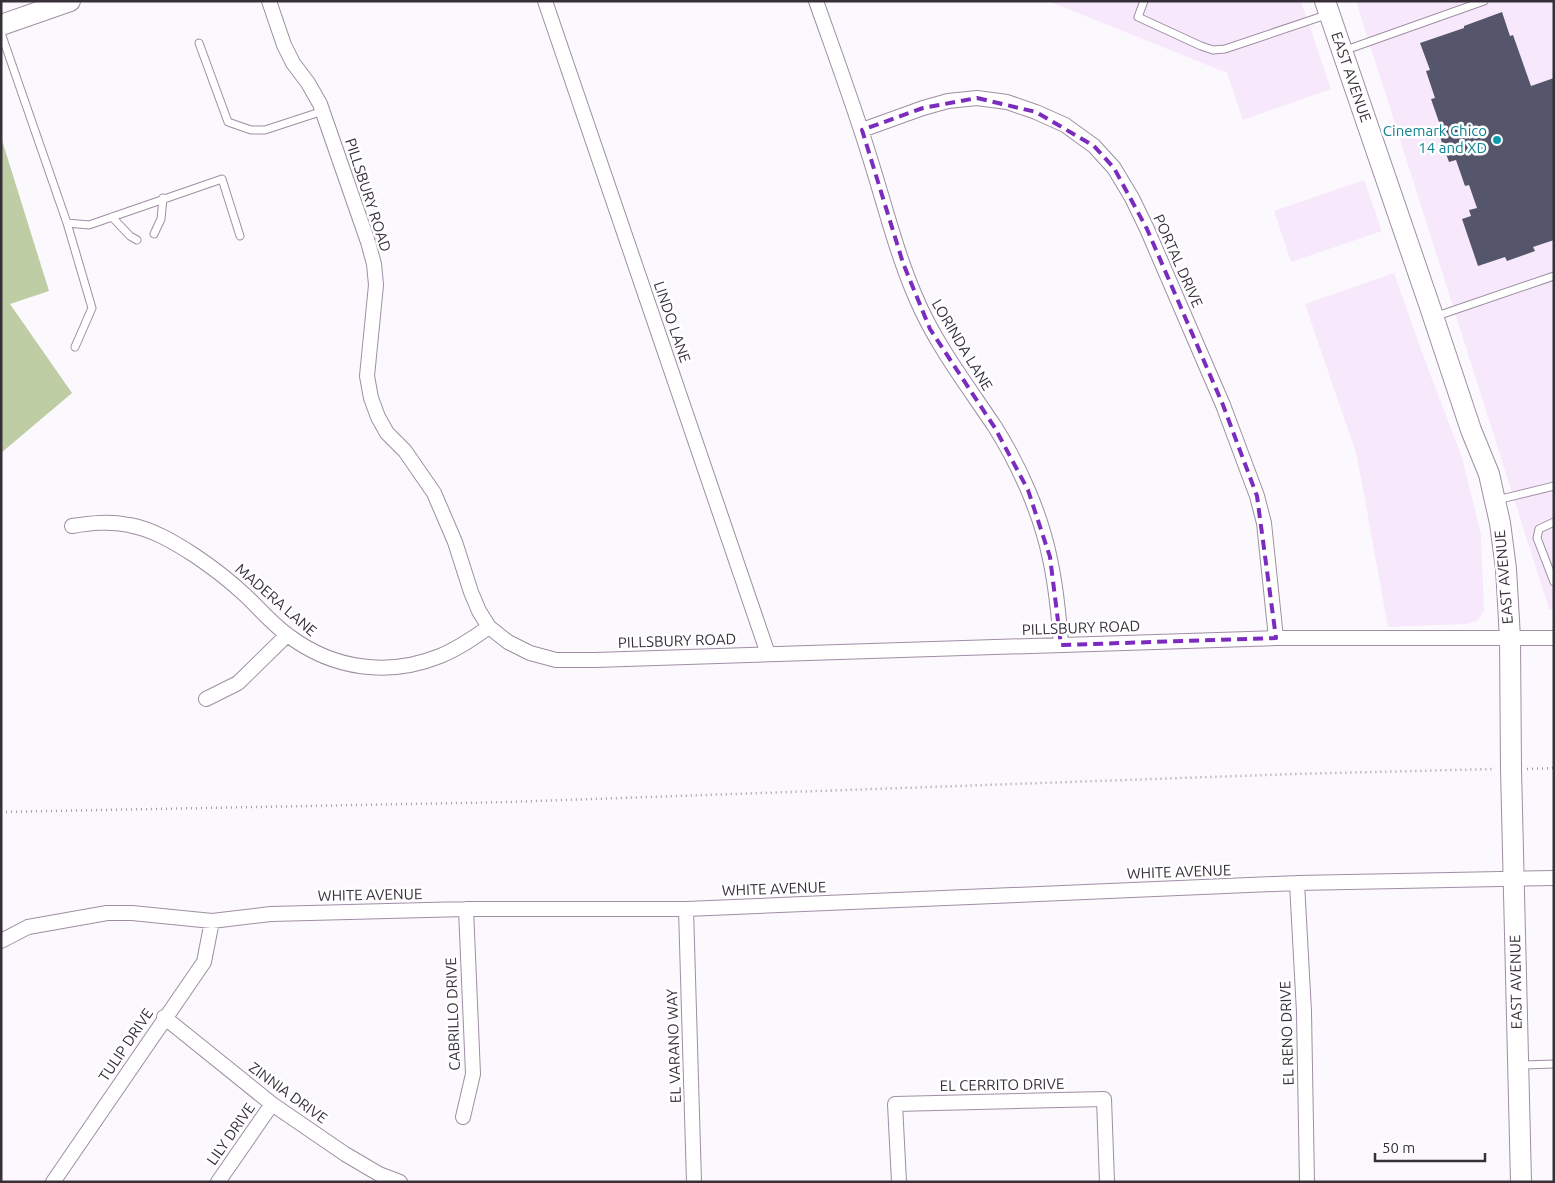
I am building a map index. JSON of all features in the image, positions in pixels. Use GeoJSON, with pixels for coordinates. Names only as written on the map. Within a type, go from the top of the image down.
{"type":"FeatureCollection","features":[{"type":"Feature","properties":{"kind":"main road"},"geometry":{"type":"LineString","coordinates":[[1,25],[70,1]]}},
{"type":"Feature","properties":{"kind":"main road","name":"EAST AVENUE"},"geometry":{"type":"LineString","coordinates":[[1327,8],[1470,430],[1489,474],[1500,523],[1506,569],[1510,638],[1513,880],[1521,1182]]}},
{"type":"Feature","properties":{"kind":"street","name":"PILLSBURY ROAD"},"geometry":{"type":"LineString","coordinates":[[268,1],[284,45],[293,63],[308,82],[323,111],[374,264],[376,285],[367,376],[371,398],[378,417],[387,433],[405,451],[434,493],[455,542],[479,612],[489,627],[508,642],[530,653],[556,660],[633,659],[1276,638],[1554,638]]}},
{"type":"Feature","properties":{"kind":"street","name":"LINDO LANE"},"geometry":{"type":"LineString","coordinates":[[545,1],[768,654]]}},
{"type":"Feature","properties":{"kind":"street","name":"LORINDA LANE"},"geometry":{"type":"LineString","coordinates":[[816,1],[862,130],[903,263],[916,298],[930,329],[996,428],[1028,490],[1050,557],[1061,645]]}},
{"type":"Feature","properties":{"kind":"street","name":"PORTAL DRIVE"},"geometry":{"type":"LineString","coordinates":[[862,130],[948,101],[977,98],[1007,102],[1065,125],[1094,146],[1114,168],[1147,228],[1223,405],[1257,496],[1264,523],[1276,638]]}},
{"type":"Feature","properties":{"kind":"street","name":"MADERA LANE"},"geometry":{"type":"LineString","coordinates":[[72,526],[100,522],[129,525],[156,533],[180,546],[226,578],[287,635],[309,650],[333,661],[360,667],[389,668],[416,664],[440,656],[463,645],[489,627]]}},
{"type":"Feature","properties":{"kind":"street"},"geometry":{"type":"LineString","coordinates":[[206,699],[238,684],[287,635]]}},
{"type":"Feature","properties":{"kind":"street","name":"WHITE AVENUE"},"geometry":{"type":"LineString","coordinates":[[1,941],[28,927],[106,913],[132,913],[212,921],[271,914],[466,910],[686,909],[1297,883],[1554,878]]}},
{"type":"Feature","properties":{"kind":"street","name":"EL RENO DRIVE"},"geometry":{"type":"LineString","coordinates":[[1297,883],[1304,1012],[1307,1182]]}},
{"type":"Feature","properties":{"kind":"street","name":"EL VARANO WAY"},"geometry":{"type":"LineString","coordinates":[[686,909],[694,1182]]}},
{"type":"Feature","properties":{"kind":"street","name":"CABRILLO DRIVE"},"geometry":{"type":"LineString","coordinates":[[463,1117],[472,1074],[466,910]]}},
{"type":"Feature","properties":{"kind":"street","name":"TULIP DRIVE"},"geometry":{"type":"LineString","coordinates":[[53,1182],[164,1017],[204,962],[212,921]]}},
{"type":"Feature","properties":{"kind":"street","name":"ZINNIA DRIVE"},"geometry":{"type":"LineString","coordinates":[[164,1017],[272,1104],[377,1178],[400,1182]]}},
{"type":"Feature","properties":{"kind":"street","name":"EL CERRITO DRIVE"},"geometry":{"type":"LineString","coordinates":[[899,1182],[895,1104],[1104,1099],[1107,1182]]}},
{"type":"Feature","properties":{"kind":"street","name":"LILY DRIVE"},"geometry":{"type":"LineString","coordinates":[[218,1182],[272,1104]]}},
{"type":"Feature","properties":{"kind":"lane"},"geometry":{"type":"LineString","coordinates":[[1144,1],[1138,17],[1213,50],[1231,47],[1327,8]]}},
{"type":"Feature","properties":{"kind":"lane"},"geometry":{"type":"LineString","coordinates":[[1342,51],[1484,1]]}},
{"type":"Feature","properties":{"kind":"lane"},"geometry":{"type":"LineString","coordinates":[[1,33],[67,223],[92,308],[75,347]]}},
{"type":"Feature","properties":{"kind":"lane"},"geometry":{"type":"LineString","coordinates":[[199,43],[228,122],[251,130],[265,130],[323,111]]}},
{"type":"Feature","properties":{"kind":"lane"},"geometry":{"type":"LineString","coordinates":[[67,223],[89,225],[222,179],[240,236]]}},
{"type":"Feature","properties":{"kind":"lane"},"geometry":{"type":"LineString","coordinates":[[154,234],[161,219],[163,198]]}},
{"type":"Feature","properties":{"kind":"lane"},"geometry":{"type":"LineString","coordinates":[[112,217],[130,236],[137,240]]}},
{"type":"Feature","properties":{"kind":"lane"},"geometry":{"type":"LineString","coordinates":[[1433,317],[1554,276]]}},
{"type":"Feature","properties":{"kind":"lane"},"geometry":{"type":"LineString","coordinates":[[1494,500],[1554,486]]}},
{"type":"Feature","properties":{"kind":"lane"},"geometry":{"type":"LineString","coordinates":[[1554,522],[1539,529],[1537,538],[1554,582]]}},
{"type":"Feature","properties":{"kind":"lane"},"geometry":{"type":"LineString","coordinates":[[1518,1065],[1554,1064]]}},
{"type":"Feature","properties":{"kind":"path"},"geometry":{"type":"LineString","coordinates":[[1,812],[509,802],[1294,774],[1554,768]]}},
{"type":"Feature","properties":{"kind":"highlighted area"},"geometry":{"type":"Polygon","coordinates":[[[977,98],[1036,112],[1094,146],[1114,168],[1147,229],[1223,405],[1257,496],[1276,638],[1061,645],[1050,557],[1028,490],[995,428],[930,329],[903,263],[862,130],[923,108],[977,98]]]}},
{"type":"Feature","properties":{"kind":"shaded area"},"geometry":{"type":"Polygon","coordinates":[[[1048,1],[1301,1],[1331,89],[1243,120],[1227,73],[1048,1]]]}},
{"type":"Feature","properties":{"kind":"shaded area"},"geometry":{"type":"Polygon","coordinates":[[[1356,1],[1554,1],[1554,609],[1549,609],[1356,1]]]}},
{"type":"Feature","properties":{"kind":"shaded area"},"geometry":{"type":"Polygon","coordinates":[[[1364,180],[1382,231],[1291,262],[1274,211],[1364,180]]]}},
{"type":"Feature","properties":{"kind":"shaded area"},"geometry":{"type":"Polygon","coordinates":[[[1394,273],[1462,457],[1481,535],[1484,610],[1478,620],[1466,624],[1388,627],[1357,456],[1305,304],[1394,273]]]}},
{"type":"Feature","properties":{"kind":"green space"},"geometry":{"type":"Polygon","coordinates":[[[1,137],[49,291],[10,304],[72,393],[1,453],[1,137]]]}},
{"type":"Feature","properties":{"kind":"building","name":"Cinemark Chico 14 and XD"},"geometry":{"type":"Polygon","coordinates":[[[1502,12],[1510,36],[1513,35],[1531,86],[1554,78],[1554,240],[1533,247],[1535,251],[1507,261],[1505,257],[1478,266],[1462,219],[1471,216],[1469,210],[1477,208],[1469,185],[1465,186],[1456,160],[1449,162],[1436,126],[1440,125],[1431,99],[1435,98],[1426,71],[1430,70],[1420,43],[1464,28],[1464,26],[1502,12]]]}},
{"type":"Feature","properties":{"kind":"place","name":"Cinemark Chico 14 and XD"},"geometry":{"type":"Point","coordinates":[1497,140]}}]}
